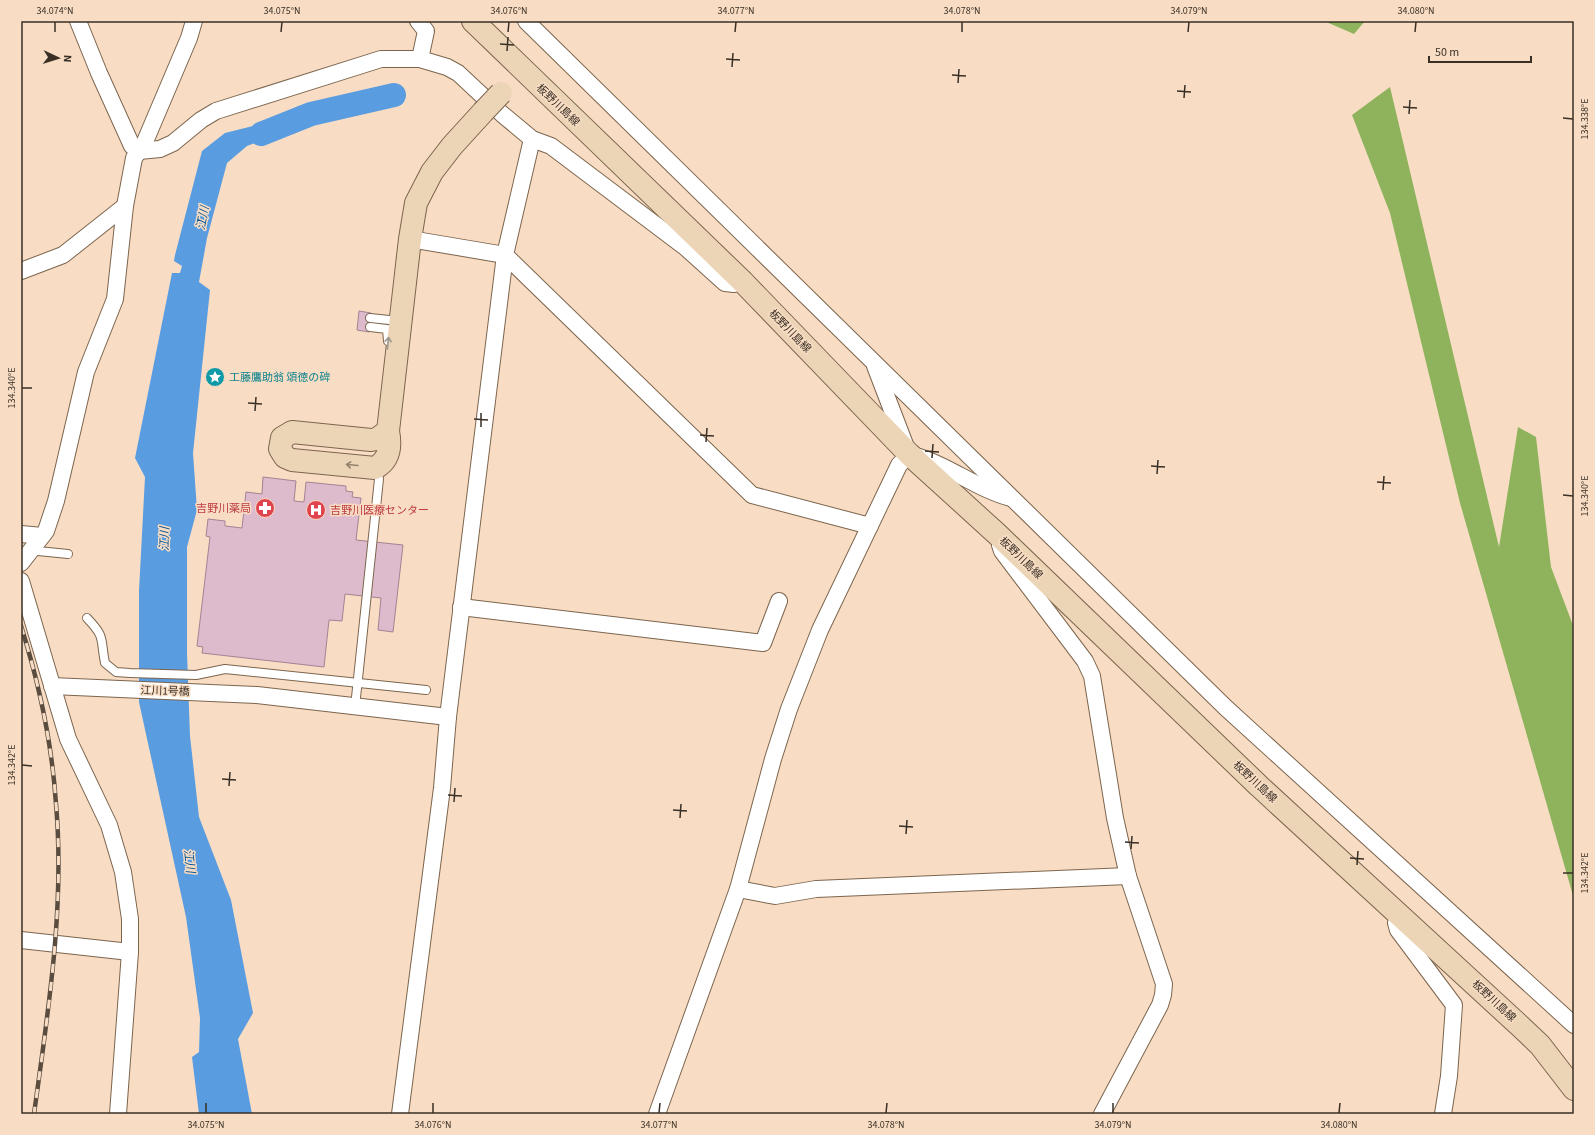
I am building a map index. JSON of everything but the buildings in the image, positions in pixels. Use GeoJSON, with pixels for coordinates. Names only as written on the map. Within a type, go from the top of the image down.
{"type":"FeatureCollection","features":[{"type":"Feature","properties":{"kind":"main road","name":"板野川島線"},"geometry":{"type":"LineString","coordinates":[[473,21],[743,282],[909,454],[997,534],[1259,786],[1540,1045],[1574,1089]]}},
{"type":"Feature","properties":{"kind":"main road"},"geometry":{"type":"LineString","coordinates":[[384,434],[401,321],[410,239],[416,203],[424,186],[452,146],[522,70]]}},
{"type":"Feature","properties":{"kind":"main road"},"geometry":{"type":"LineString","coordinates":[[292,432],[371,440],[384,434],[390,439],[388,458],[383,464],[375,468],[292,460],[282,454],[280,445],[285,435],[292,432]]}},
{"type":"Feature","properties":{"kind":"street"},"geometry":{"type":"LineString","coordinates":[[78,21],[99,73],[132,146],[139,151],[160,150],[173,143],[201,120],[216,111],[240,103],[381,60],[420,59],[447,67],[458,73],[502,114],[532,138],[551,146],[685,247],[725,283],[734,284],[743,282]]}},
{"type":"Feature","properties":{"kind":"street"},"geometry":{"type":"LineString","coordinates":[[21,563],[46,531],[56,501],[86,372],[115,299],[125,206],[134,158],[144,144],[189,38],[194,21]]}},
{"type":"Feature","properties":{"kind":"street"},"geometry":{"type":"LineString","coordinates":[[418,21],[426,31],[420,59]]}},
{"type":"Feature","properties":{"kind":"street"},"geometry":{"type":"LineString","coordinates":[[526,21],[1225,707],[1574,1025]]}},
{"type":"Feature","properties":{"kind":"street"},"geometry":{"type":"LineString","coordinates":[[400,1114],[442,788],[448,717],[461,607],[477,493],[505,255],[532,138]]}},
{"type":"Feature","properties":{"kind":"street"},"geometry":{"type":"LineString","coordinates":[[21,271],[63,255],[125,206]]}},
{"type":"Feature","properties":{"kind":"street"},"geometry":{"type":"LineString","coordinates":[[410,239],[505,255],[752,495],[870,526]]}},
{"type":"Feature","properties":{"kind":"street"},"geometry":{"type":"LineString","coordinates":[[873,362],[909,454]]}},
{"type":"Feature","properties":{"kind":"street"},"geometry":{"type":"LineString","coordinates":[[656,1114],[738,890],[773,758],[789,709],[820,630],[899,465],[909,454]]}},
{"type":"Feature","properties":{"kind":"street"},"geometry":{"type":"LineString","coordinates":[[909,454],[931,460],[992,493],[1014,499]]}},
{"type":"Feature","properties":{"kind":"street"},"geometry":{"type":"LineString","coordinates":[[21,534],[42,536]]}},
{"type":"Feature","properties":{"kind":"street"},"geometry":{"type":"LineString","coordinates":[[997,534],[1002,551],[1085,661],[1092,676],[1115,818],[1128,876],[1164,984],[1163,995],[1102,1114]]}},
{"type":"Feature","properties":{"kind":"street"},"geometry":{"type":"LineString","coordinates":[[21,581],[68,738],[109,825],[123,872],[130,919],[130,952],[118,1114]]}},
{"type":"Feature","properties":{"kind":"street"},"geometry":{"type":"LineString","coordinates":[[461,607],[763,643],[779,601]]}},
{"type":"Feature","properties":{"kind":"street","name":"江川1号橋"},"geometry":{"type":"LineString","coordinates":[[52,686],[202,692],[257,696],[448,717]]}},
{"type":"Feature","properties":{"kind":"street"},"geometry":{"type":"LineString","coordinates":[[738,890],[775,896],[816,889],[1128,876]]}},
{"type":"Feature","properties":{"kind":"street"},"geometry":{"type":"LineString","coordinates":[[1398,913],[1396,922],[1398,930],[1454,1005],[1449,1076],[1443,1114]]}},
{"type":"Feature","properties":{"kind":"street"},"geometry":{"type":"LineString","coordinates":[[21,940],[130,952]]}},
{"type":"Feature","properties":{"kind":"lane"},"geometry":{"type":"LineString","coordinates":[[370,318],[401,321]]}},
{"type":"Feature","properties":{"kind":"lane"},"geometry":{"type":"LineString","coordinates":[[370,327],[387,329],[389,334],[388,350]]}},
{"type":"Feature","properties":{"kind":"lane"},"geometry":{"type":"LineString","coordinates":[[384,390],[384,434]]}},
{"type":"Feature","properties":{"kind":"lane"},"geometry":{"type":"LineString","coordinates":[[356,707],[379,478],[375,468]]}},
{"type":"Feature","properties":{"kind":"lane"},"geometry":{"type":"LineString","coordinates":[[32,548],[38,551],[68,554]]}},
{"type":"Feature","properties":{"kind":"lane"},"geometry":{"type":"LineString","coordinates":[[87,618],[99,631],[103,640],[105,663],[116,672],[196,675],[225,669],[426,690]]}},
{"type":"Feature","properties":{"kind":"green space"},"geometry":{"type":"Polygon","coordinates":[[[1324,21],[1365,21],[1354,34],[1324,21]]]}},
{"type":"Feature","properties":{"kind":"green space"},"geometry":{"type":"Polygon","coordinates":[[[1390,87],[1499,547],[1518,427],[1536,437],[1551,567],[1574,628],[1574,899],[1460,503],[1390,213],[1352,115],[1390,87]]]}},
{"type":"Feature","properties":{"kind":"water"},"geometry":{"type":"Polygon","coordinates":[[[289,117],[293,128],[247,146],[227,163],[207,238],[199,282],[210,290],[193,453],[197,510],[187,547],[187,653],[190,736],[199,817],[231,900],[253,1013],[238,1039],[252,1114],[199,1114],[192,1057],[199,1052],[200,1018],[186,917],[139,702],[139,591],[145,477],[135,458],[172,273],[180,273],[182,266],[174,261],[175,255],[202,151],[225,133],[289,117]]]}},
{"type":"Feature","properties":{"kind":"waterway","name":"江川"},"geometry":{"type":"LineString","coordinates":[[261,134],[311,114],[394,95]]}},
{"type":"Feature","properties":{"kind":"railway"},"geometry":{"type":"LineString","coordinates":[[21,626],[34,669],[48,736],[54,781],[58,843],[57,920],[54,959],[34,1114]]}},
{"type":"Feature","properties":{"kind":"place","name":"工藤鷹助翁 頌徳の碑"},"geometry":{"type":"Point","coordinates":[215,377]}},
{"type":"Feature","properties":{"kind":"place","name":"吉野川薬局"},"geometry":{"type":"Point","coordinates":[265,508]}},
{"type":"Feature","properties":{"kind":"place","name":"吉野川医療センター"},"geometry":{"type":"Point","coordinates":[316,510]}}]}
